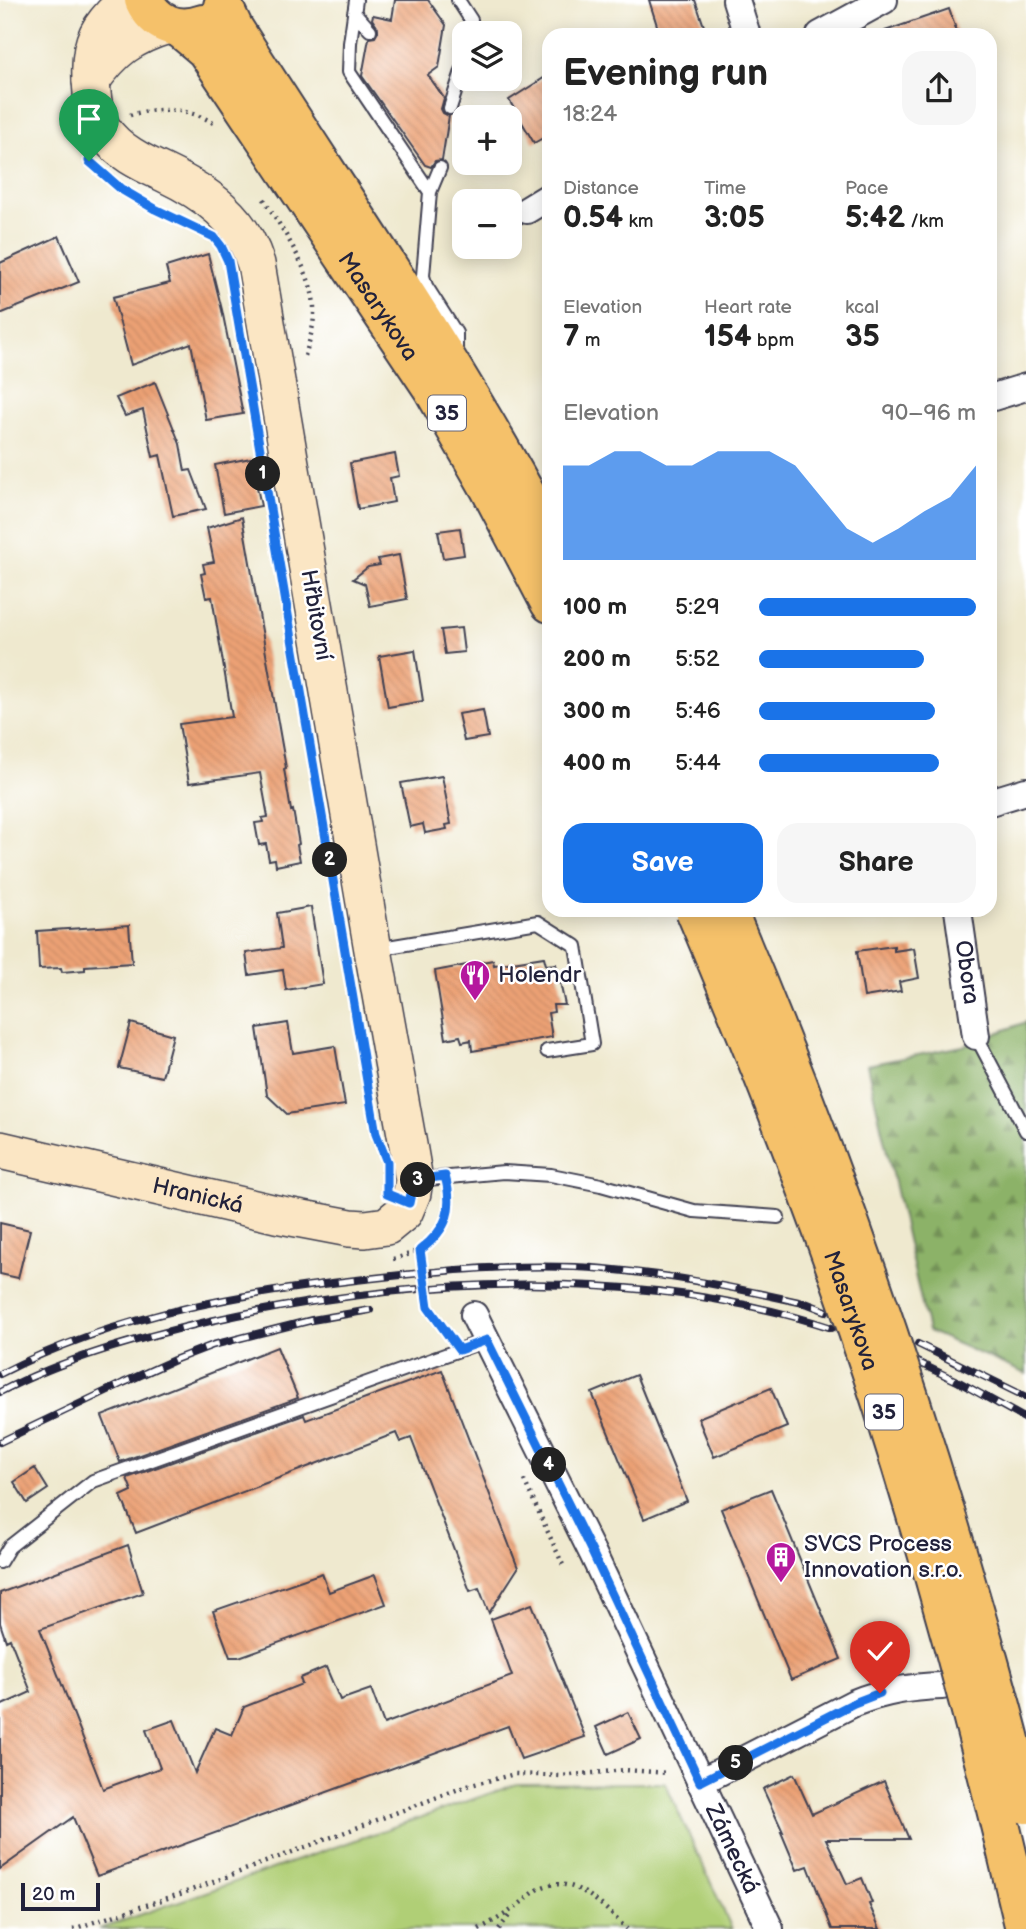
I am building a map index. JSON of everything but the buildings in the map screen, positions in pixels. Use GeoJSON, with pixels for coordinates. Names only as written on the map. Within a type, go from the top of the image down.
{"type":"FeatureCollection","features":[{"type":"Feature","properties":{"kind":"main road","name":"35"},"geometry":{"type":"LineString","coordinates":[[164,17],[193,27],[215,16],[224,3]]}},
{"type":"Feature","properties":{"kind":"main road","name":"Masarykova"},"geometry":{"type":"LineString","coordinates":[[224,3],[241,40],[458,377],[514,470],[542,524]]}},
{"type":"Feature","properties":{"kind":"main road","name":"Masarykova"},"geometry":{"type":"LineString","coordinates":[[164,17],[206,50],[433,389],[489,486],[542,588]]}},
{"type":"Feature","properties":{"kind":"main road","name":"Masarykova"},"geometry":{"type":"LineString","coordinates":[[698,917],[740,1015],[805,1183],[882,1403],[940,1599],[993,1795],[1025,1929]]}},
{"type":"Feature","properties":{"kind":"main road","name":"Masarykova"},"geometry":{"type":"LineString","coordinates":[[730,917],[833,1173],[910,1394],[969,1591],[1026,1804]]}},
{"type":"Feature","properties":{"kind":"street","name":"Hřbitovní"},"geometry":{"type":"LineString","coordinates":[[127,0],[107,18],[93,41],[90,64],[92,99],[103,130],[112,141],[145,164],[206,196],[234,222],[251,246],[262,292],[373,950],[429,1178],[397,1220]]}},
{"type":"Feature","properties":{"kind":"street"},"geometry":{"type":"LineString","coordinates":[[736,0],[745,28]]}},
{"type":"Feature","properties":{"kind":"street"},"geometry":{"type":"LineString","coordinates":[[833,28],[884,0]]}},
{"type":"Feature","properties":{"kind":"street"},"geometry":{"type":"LineString","coordinates":[[91,81],[120,46],[143,34],[164,17]]}},
{"type":"Feature","properties":{"kind":"street"},"geometry":{"type":"LineString","coordinates":[[527,210],[542,201]]}},
{"type":"Feature","properties":{"kind":"street"},"geometry":{"type":"LineString","coordinates":[[997,396],[1026,387]]}},
{"type":"Feature","properties":{"kind":"street"},"geometry":{"type":"LineString","coordinates":[[997,800],[1026,791]]}},
{"type":"Feature","properties":{"kind":"street","name":"Obora"},"geometry":{"type":"LineString","coordinates":[[959,917],[976,1036]]}},
{"type":"Feature","properties":{"kind":"street","name":"Hranická"},"geometry":{"type":"LineString","coordinates":[[0,1150],[333,1226],[365,1229],[387,1226],[397,1220]]}},
{"type":"Feature","properties":{"kind":"street","name":"Zámecká"},"geometry":{"type":"LineString","coordinates":[[474,1315],[593,1554],[770,1929]]}},
{"type":"Feature","properties":{"kind":"street"},"geometry":{"type":"LineString","coordinates":[[700,1782],[854,1703],[899,1689],[942,1686]]}},
{"type":"Feature","properties":{"kind":"lane"},"geometry":{"type":"LineString","coordinates":[[458,0],[471,21]]}},
{"type":"Feature","properties":{"kind":"lane"},"geometry":{"type":"LineString","coordinates":[[355,6],[349,72],[374,101],[405,146],[430,192]]}},
{"type":"Feature","properties":{"kind":"lane"},"geometry":{"type":"LineString","coordinates":[[355,6],[370,30]]}},
{"type":"Feature","properties":{"kind":"lane"},"geometry":{"type":"LineString","coordinates":[[450,108],[456,91]]}},
{"type":"Feature","properties":{"kind":"lane"},"geometry":{"type":"LineString","coordinates":[[440,169],[430,192],[423,276],[426,286],[456,333],[458,377]]}},
{"type":"Feature","properties":{"kind":"lane"},"geometry":{"type":"LineString","coordinates":[[373,950],[538,922],[576,946],[592,1044],[547,1051]]}},
{"type":"Feature","properties":{"kind":"lane"},"geometry":{"type":"LineString","coordinates":[[976,1036],[1026,1131]]}},
{"type":"Feature","properties":{"kind":"lane"},"geometry":{"type":"LineString","coordinates":[[429,1178],[503,1172],[551,1175],[601,1185],[694,1211],[778,1217]]}},
{"type":"Feature","properties":{"kind":"lane"},"geometry":{"type":"LineString","coordinates":[[0,1562],[9,1548],[93,1481],[487,1340]]}},
{"type":"Feature","properties":{"kind":"path"},"geometry":{"type":"LineString","coordinates":[[121,189],[155,209],[192,225]]}},
{"type":"Feature","properties":{"kind":"path"},"geometry":{"type":"LineString","coordinates":[[391,1259],[420,1250],[441,1229],[450,1210],[450,1199],[429,1178]]}},
{"type":"Feature","properties":{"kind":"path"},"geometry":{"type":"LineString","coordinates":[[420,1250],[428,1307],[459,1350]]}},
{"type":"Feature","properties":{"kind":"path"},"geometry":{"type":"LineString","coordinates":[[519,1469],[564,1565]]}},
{"type":"Feature","properties":{"kind":"path"},"geometry":{"type":"LineString","coordinates":[[73,1929],[189,1891],[467,1786],[515,1774],[561,1776],[625,1770],[667,1773],[700,1782]]}},
{"type":"Feature","properties":{"kind":"path"},"geometry":{"type":"LineString","coordinates":[[479,1929],[513,1909],[542,1887],[558,1884],[576,1888],[601,1904],[627,1929]]}},
{"type":"Feature","properties":{"kind":"path"},"geometry":{"type":"LineString","coordinates":[[499,1929],[513,1909]]}},
{"type":"Feature","properties":{"kind":"green space"},"geometry":{"type":"Polygon","coordinates":[[[1026,1022],[1026,1374],[928,1331],[867,1065],[963,1046],[1026,1022]]]}},
{"type":"Feature","properties":{"kind":"green space"},"geometry":{"type":"Polygon","coordinates":[[[665,1783],[732,1929],[99,1929],[517,1784],[665,1783]]]}},
{"type":"Feature","properties":{"kind":"railway"},"geometry":{"type":"LineString","coordinates":[[0,1374],[91,1335],[187,1308],[284,1289],[466,1269],[549,1267],[631,1272],[733,1288],[808,1304],[826,1311]]}},
{"type":"Feature","properties":{"kind":"railway"},"geometry":{"type":"LineString","coordinates":[[0,1392],[50,1369],[103,1350],[210,1321],[285,1306],[442,1287],[522,1284],[602,1286],[681,1294],[758,1308],[832,1328]]}},
{"type":"Feature","properties":{"kind":"railway"},"geometry":{"type":"LineString","coordinates":[[0,1442],[123,1383],[213,1345],[312,1320],[370,1310]]}},
{"type":"Feature","properties":{"kind":"railway"},"geometry":{"type":"LineString","coordinates":[[918,1344],[1026,1397]]}},
{"type":"Feature","properties":{"kind":"railway"},"geometry":{"type":"LineString","coordinates":[[911,1359],[1026,1419]]}},
{"type":"Feature","properties":{"kind":"place","name":"Holendr"},"geometry":{"type":"Point","coordinates":[475,1002]}},
{"type":"Feature","properties":{"kind":"place","name":"SVCS Process Innovation s.r.o."},"geometry":{"type":"Point","coordinates":[781,1584]}},
{"type":"Feature","properties":{"kind":"route"},"geometry":{"type":"LineString","coordinates":[[89,161],[121,189],[155,209],[214,237],[228,261],[376,1134],[387,1162],[387,1194],[409,1203],[414,1180],[445,1176],[449,1191],[450,1210],[446,1221],[435,1237],[420,1250],[428,1307],[459,1350],[487,1340],[593,1554],[700,1782],[854,1703],[880,1693]]}}]}
